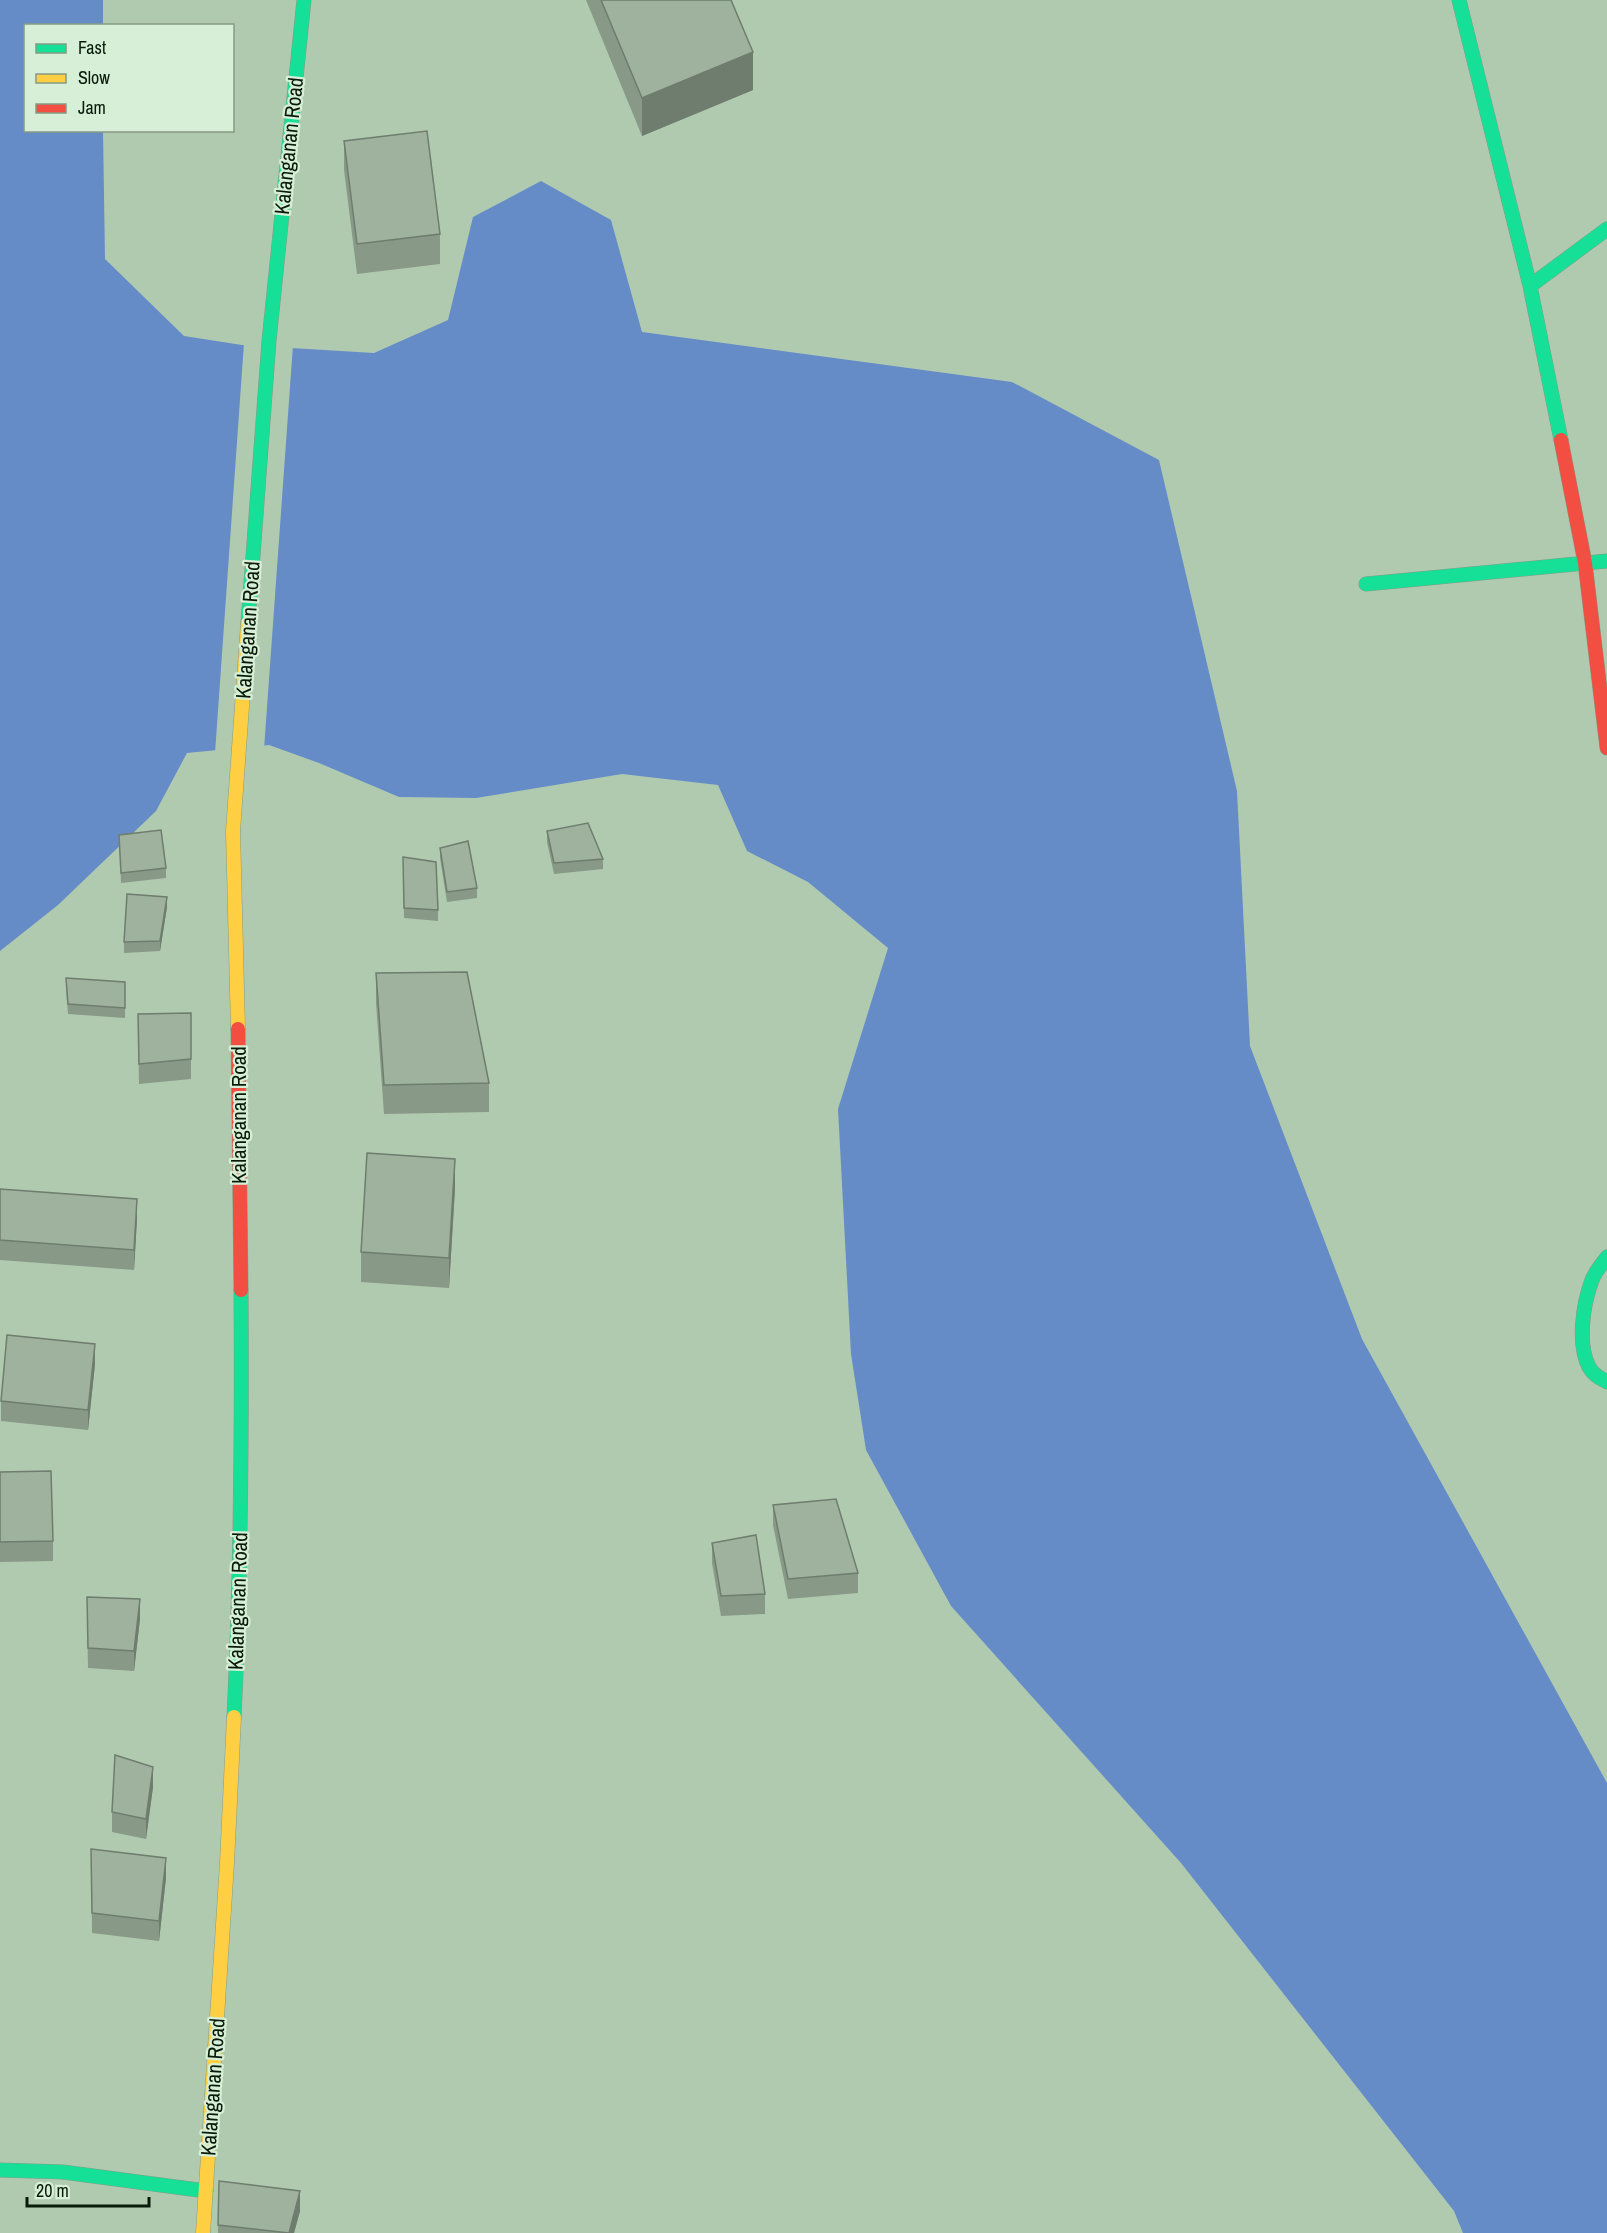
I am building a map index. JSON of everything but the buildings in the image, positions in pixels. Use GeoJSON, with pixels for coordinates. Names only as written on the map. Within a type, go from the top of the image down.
{"type":"FeatureCollection","features":[{"type":"Feature","properties":{"kind":"main road","name":"Kalanganan Road"},"geometry":{"type":"LineString","coordinates":[[203,2233],[227,1863],[239,1610],[242,1429],[239,1080],[233,831],[269,340],[304,0]]}},
{"type":"Feature","properties":{"kind":"main road"},"geometry":{"type":"LineString","coordinates":[[1459,0],[1530,286],[1585,563],[1607,748]]}},
{"type":"Feature","properties":{"kind":"main road"},"geometry":{"type":"LineString","coordinates":[[1530,286],[1607,229]]}},
{"type":"Feature","properties":{"kind":"main road"},"geometry":{"type":"LineString","coordinates":[[1366,584],[1607,561]]}},
{"type":"Feature","properties":{"kind":"main road"},"geometry":{"type":"LineString","coordinates":[[1607,1257],[1592,1279],[1588,1296],[1584,1352],[1595,1375],[1607,1382]]}},
{"type":"Feature","properties":{"kind":"main road"},"geometry":{"type":"LineString","coordinates":[[0,2170],[63,2172],[206,2191]]}},
{"type":"Feature","properties":{"kind":"water"},"geometry":{"type":"Polygon","coordinates":[[[0,0],[103,0],[103,24],[24,24],[24,132],[103,132],[105,259],[184,336],[242,345],[374,353],[448,320],[473,217],[541,181],[611,220],[642,332],[1012,382],[1159,460],[1237,791],[1250,1046],[1362,1339],[1607,1783],[1607,2233],[1463,2233],[1454,2211],[1181,1863],[951,1606],[866,1450],[851,1354],[838,1109],[888,948],[808,882],[747,851],[718,785],[622,774],[476,798],[399,797],[319,763],[269,745],[187,753],[156,811],[58,905],[0,951],[0,0]]]}},
{"type":"Feature","properties":{"kind":"pier"},"geometry":{"type":"Polygon","coordinates":[[[244,343],[293,345],[264,749],[215,753],[244,343]]]}},
{"type":"Feature","properties":{"kind":"traffic: fast"},"geometry":{"type":"LineString","coordinates":[[248,623],[269,341],[304,0]]}},
{"type":"Feature","properties":{"kind":"traffic: fast"},"geometry":{"type":"LineString","coordinates":[[1459,0],[1530,286],[1561,440]]}},
{"type":"Feature","properties":{"kind":"traffic: fast"},"geometry":{"type":"LineString","coordinates":[[1530,286],[1607,229]]}},
{"type":"Feature","properties":{"kind":"traffic: fast"},"geometry":{"type":"LineString","coordinates":[[1366,584],[1607,561]]}},
{"type":"Feature","properties":{"kind":"traffic: fast"},"geometry":{"type":"LineString","coordinates":[[1607,1257],[1592,1280],[1584,1312],[1582,1336],[1585,1358],[1589,1367],[1607,1382]]}},
{"type":"Feature","properties":{"kind":"traffic: fast"},"geometry":{"type":"LineString","coordinates":[[234,1717],[240,1504],[241,1290]]}},
{"type":"Feature","properties":{"kind":"traffic: fast"},"geometry":{"type":"LineString","coordinates":[[0,2170],[63,2172],[206,2191]]}},
{"type":"Feature","properties":{"kind":"traffic: slow"},"geometry":{"type":"LineString","coordinates":[[238,1029],[233,831],[248,623]]}},
{"type":"Feature","properties":{"kind":"traffic: slow"},"geometry":{"type":"LineString","coordinates":[[203,2233],[234,1717]]}},
{"type":"Feature","properties":{"kind":"traffic: jam"},"geometry":{"type":"LineString","coordinates":[[1561,440],[1585,563],[1607,748]]}},
{"type":"Feature","properties":{"kind":"traffic: jam"},"geometry":{"type":"LineString","coordinates":[[238,1029],[241,1290]]}}]}
